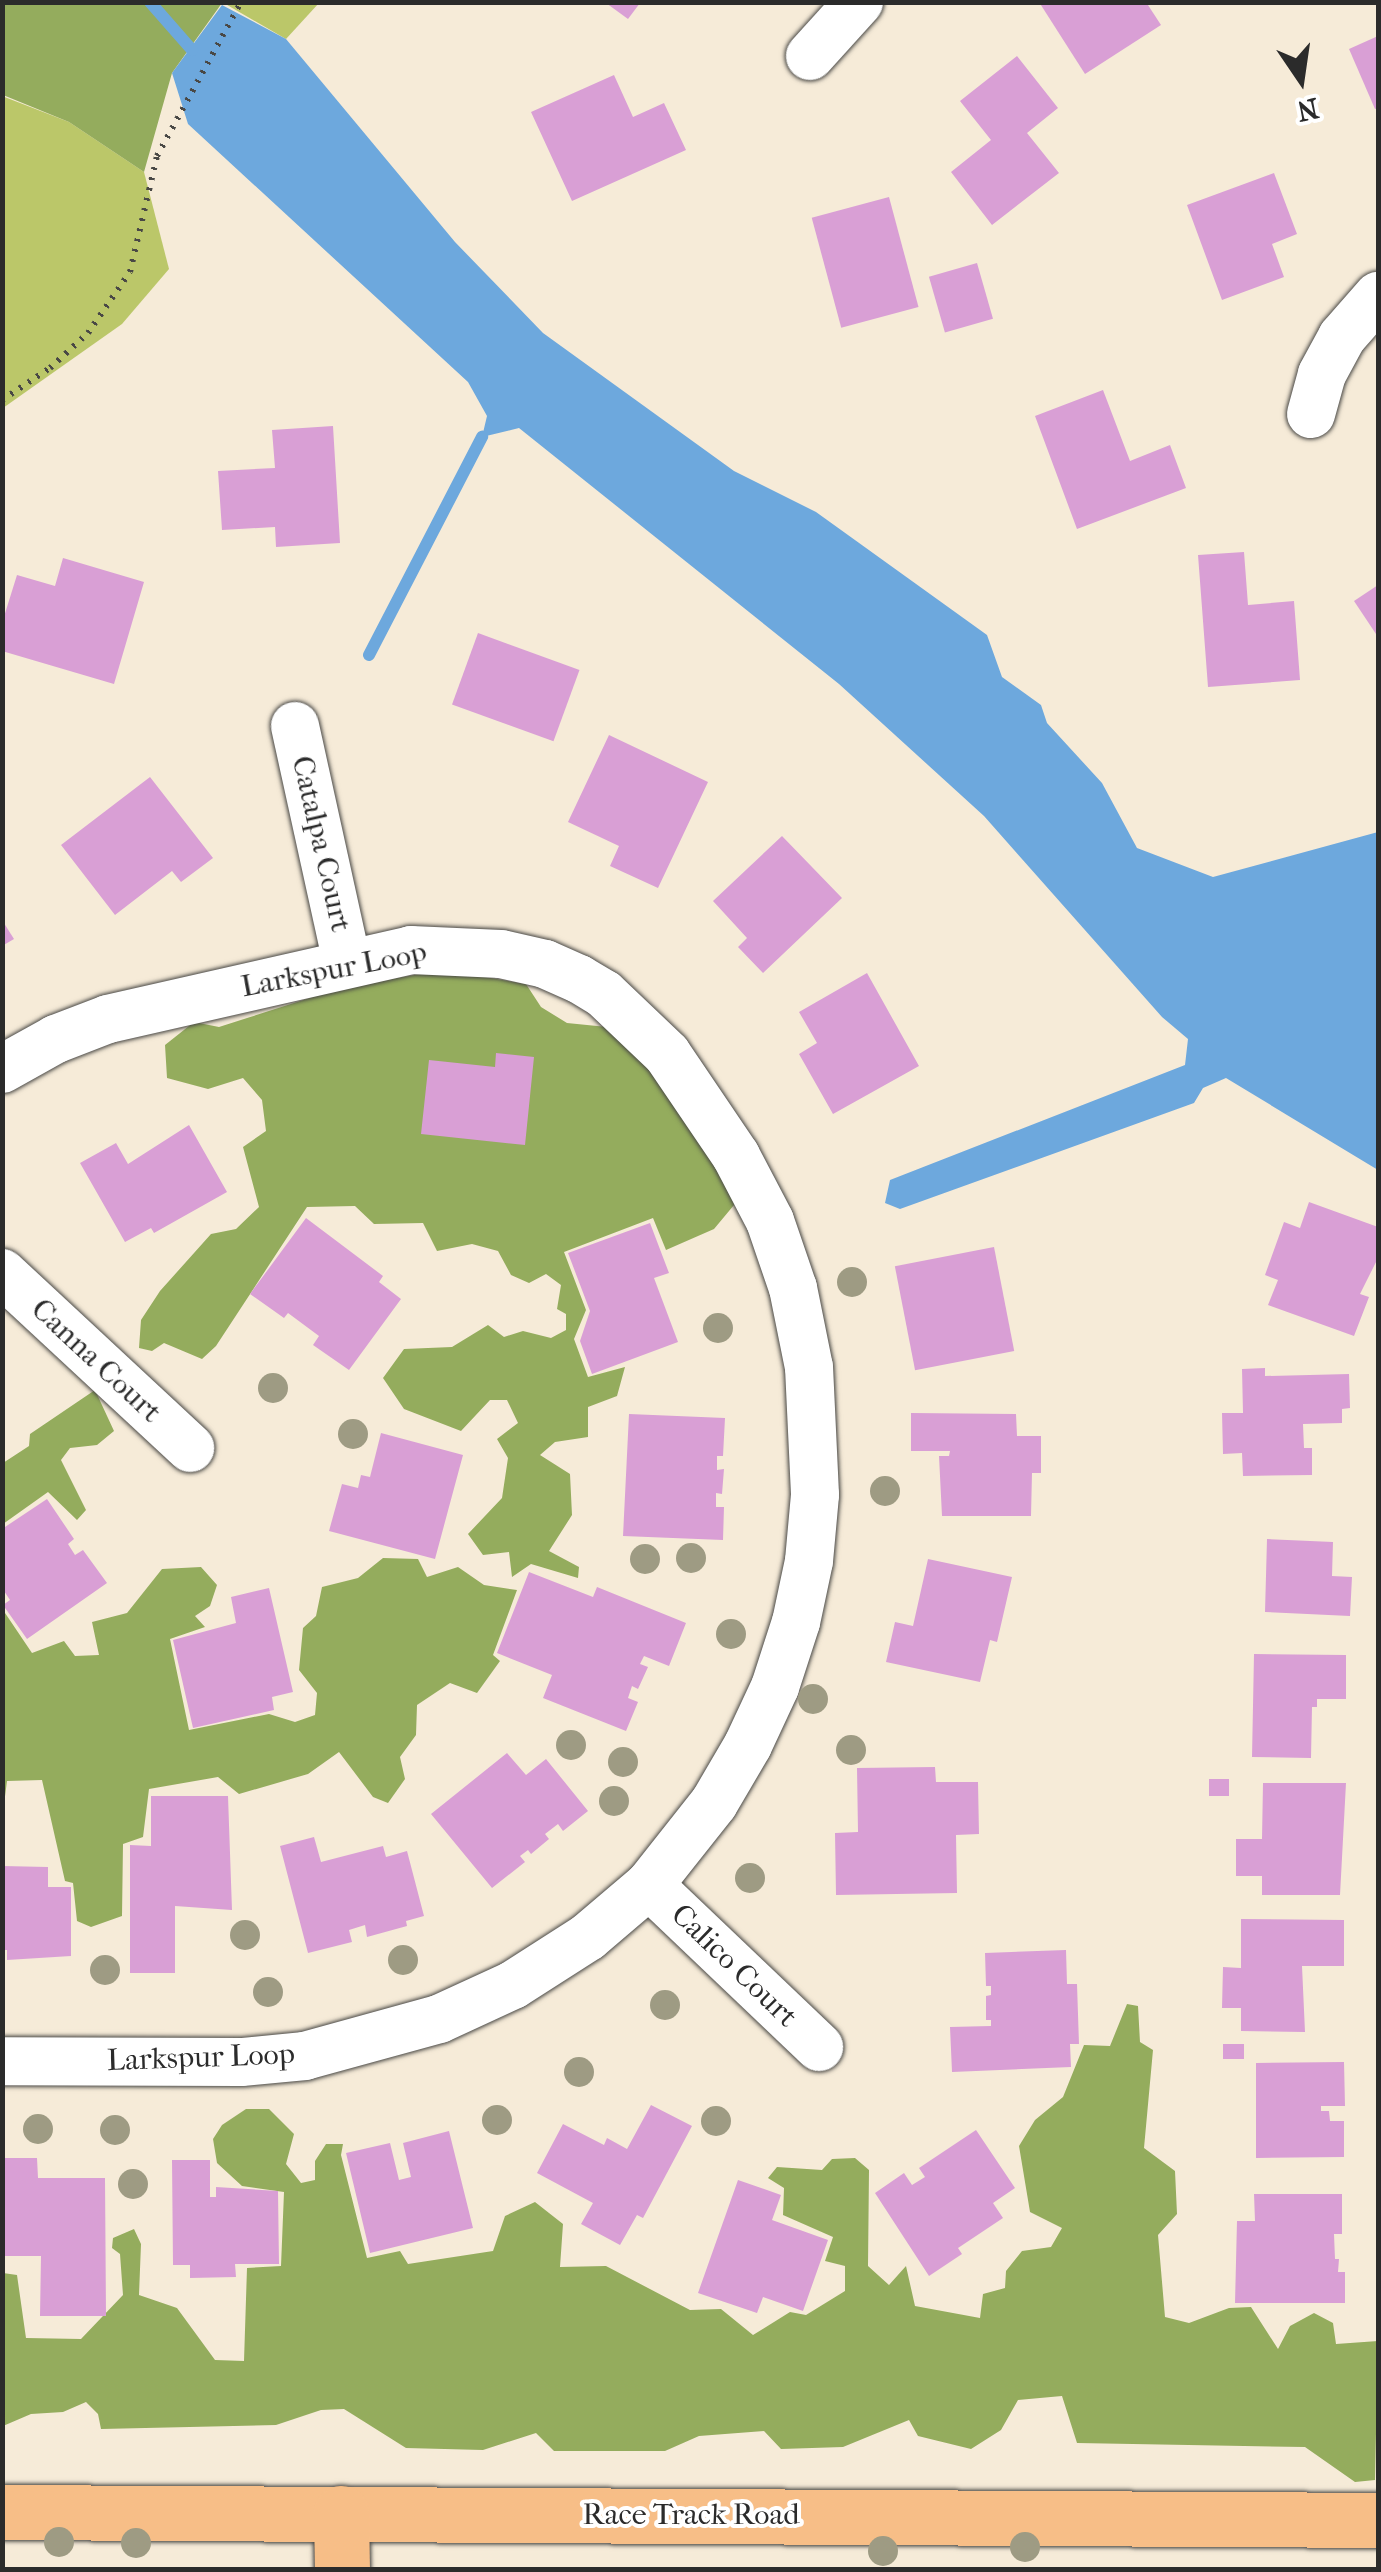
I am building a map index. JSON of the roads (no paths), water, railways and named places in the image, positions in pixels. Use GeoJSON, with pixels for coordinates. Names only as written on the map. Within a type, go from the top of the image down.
{"type":"FeatureCollection","features":[{"type":"Feature","properties":{"kind":"main road","name":"Race Track Road"},"geometry":{"type":"LineString","coordinates":[[2,2512],[1378,2520]]}},
{"type":"Feature","properties":{"kind":"main road"},"geometry":{"type":"LineString","coordinates":[[341,2513],[342,2570]]}},
{"type":"Feature","properties":{"kind":"street"},"geometry":{"type":"LineString","coordinates":[[810,56],[859,2]]}},
{"type":"Feature","properties":{"kind":"street"},"geometry":{"type":"LineString","coordinates":[[1310,414],[1322,374],[1342,337],[1378,296]]}},
{"type":"Feature","properties":{"kind":"street","name":"Catalpa Court"},"geometry":{"type":"LineString","coordinates":[[295,726],[348,962]]}},
{"type":"Feature","properties":{"kind":"street","name":"Larkspur Loop"},"geometry":{"type":"LineString","coordinates":[[2,1069],[56,1039],[108,1019],[348,962],[411,950],[486,952],[546,964],[604,994],[667,1054],[736,1156],[770,1221],[793,1288],[809,1367],[814,1432],[809,1561],[796,1622],[775,1687],[748,1745],[714,1802],[649,1885],[588,1937],[513,1985],[439,2018],[373,2040],[305,2056],[242,2062],[2,2061]]}},
{"type":"Feature","properties":{"kind":"street","name":"Canna Court"},"geometry":{"type":"LineString","coordinates":[[2,1273],[190,1448]]}},
{"type":"Feature","properties":{"kind":"street","name":"Calico Court"},"geometry":{"type":"LineString","coordinates":[[649,1885],[819,2048]]}},
{"type":"Feature","properties":{"kind":"water"},"geometry":{"type":"Polygon","coordinates":[[[222,5],[286,39],[455,242],[543,333],[734,471],[816,512],[987,635],[1002,677],[1041,705],[1047,723],[1102,783],[1137,848],[1213,877],[1378,832],[1378,1170],[1226,1078],[1203,1088],[1194,1103],[900,1209],[885,1203],[890,1180],[1185,1065],[1188,1039],[1162,1017],[984,816],[839,684],[519,428],[482,437],[487,416],[468,382],[188,124],[172,73],[222,5]]]}},
{"type":"Feature","properties":{"kind":"waterway"},"geometry":{"type":"LineString","coordinates":[[150,2],[192,50]]}},
{"type":"Feature","properties":{"kind":"waterway"},"geometry":{"type":"LineString","coordinates":[[369,655],[482,437]]}}]}
